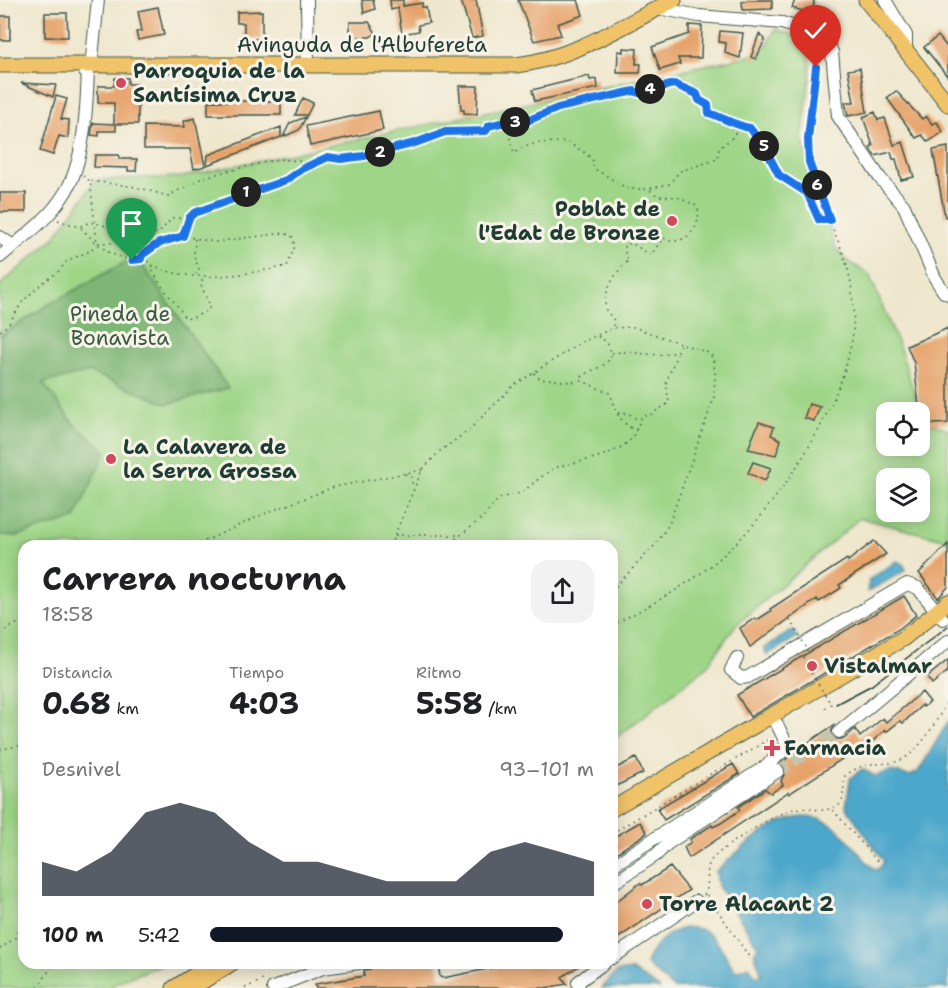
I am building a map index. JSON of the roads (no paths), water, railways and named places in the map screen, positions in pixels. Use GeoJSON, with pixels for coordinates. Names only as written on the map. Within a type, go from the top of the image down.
{"type":"FeatureCollection","features":[{"type":"Feature","properties":{"kind":"main road","name":"Avinguda de l'Albufereta"},"geometry":{"type":"LineString","coordinates":[[0,65],[528,64],[582,48],[674,0]]}},
{"type":"Feature","properties":{"kind":"main road"},"geometry":{"type":"LineString","coordinates":[[866,0],[948,104]]}},
{"type":"Feature","properties":{"kind":"main road"},"geometry":{"type":"LineString","coordinates":[[618,816],[776,724],[944,611]]}},
{"type":"Feature","properties":{"kind":"main road"},"geometry":{"type":"LineString","coordinates":[[618,805],[776,724]]}},
{"type":"Feature","properties":{"kind":"main road"},"geometry":{"type":"LineString","coordinates":[[174,988],[204,969]]}},
{"type":"Feature","properties":{"kind":"main road"},"geometry":{"type":"LineString","coordinates":[[192,988],[222,969]]}},
{"type":"Feature","properties":{"kind":"street"},"geometry":{"type":"LineString","coordinates":[[0,257],[48,215],[64,195],[75,166],[81,81],[92,57],[98,0]]}},
{"type":"Feature","properties":{"kind":"street"},"geometry":{"type":"LineString","coordinates":[[307,0],[308,66]]}},
{"type":"Feature","properties":{"kind":"street"},"geometry":{"type":"LineString","coordinates":[[885,0],[906,35],[906,51]]}},
{"type":"Feature","properties":{"kind":"street"},"geometry":{"type":"LineString","coordinates":[[658,8],[699,16],[782,23],[816,34],[827,41],[832,52],[838,116],[880,178],[904,206],[934,279],[948,294]]}},
{"type":"Feature","properties":{"kind":"street"},"geometry":{"type":"LineString","coordinates":[[0,237],[13,246]]}},
{"type":"Feature","properties":{"kind":"street"},"geometry":{"type":"LineString","coordinates":[[737,658],[731,670],[741,678],[748,677],[907,584],[918,588],[944,611]]}},
{"type":"Feature","properties":{"kind":"street"},"geometry":{"type":"LineString","coordinates":[[839,732],[948,641]]}},
{"type":"Feature","properties":{"kind":"street"},"geometry":{"type":"LineString","coordinates":[[618,862],[766,766],[788,747],[776,724]]}},
{"type":"Feature","properties":{"kind":"street"},"geometry":{"type":"LineString","coordinates":[[618,880],[656,855],[667,844],[693,826],[778,771]]}},
{"type":"Feature","properties":{"kind":"street"},"geometry":{"type":"LineString","coordinates":[[618,954],[701,898]]}},
{"type":"Feature","properties":{"kind":"street"},"geometry":{"type":"LineString","coordinates":[[273,988],[320,969]]}},
{"type":"Feature","properties":{"kind":"street"},"geometry":{"type":"LineString","coordinates":[[579,988],[582,978],[595,969]]}},
{"type":"Feature","properties":{"kind":"water"},"geometry":{"type":"Polygon","coordinates":[[[897,561],[903,564],[906,570],[867,592],[869,580],[897,561]]]}},
{"type":"Feature","properties":{"kind":"water"},"geometry":{"type":"Polygon","coordinates":[[[793,630],[797,637],[767,655],[764,648],[793,630]]]}},
{"type":"Feature","properties":{"kind":"water"},"geometry":{"type":"Polygon","coordinates":[[[948,722],[948,988],[673,988],[646,964],[657,945],[665,937],[684,928],[695,928],[705,931],[717,942],[735,971],[749,966],[756,976],[762,975],[754,953],[758,946],[718,886],[716,871],[771,827],[787,820],[803,817],[819,819],[835,827],[873,868],[879,869],[884,861],[846,807],[850,779],[862,769],[875,776],[891,771],[910,776],[918,772],[948,722]]]}},
{"type":"Feature","properties":{"kind":"water"},"geometry":{"type":"Polygon","coordinates":[[[631,970],[659,988],[602,988],[617,972],[631,970]]]}},
{"type":"Feature","properties":{"kind":"tunnel"},"geometry":{"type":"LineString","coordinates":[[778,771],[839,732]]}},
{"type":"Feature","properties":{"kind":"tram line"},"geometry":{"type":"LineString","coordinates":[[836,704],[872,685],[948,626]]}},
{"type":"Feature","properties":{"kind":"place","name":"Parroquia de la Santísima Cruz"},"geometry":{"type":"Point","coordinates":[121,83]}},
{"type":"Feature","properties":{"kind":"place","name":"Poblat de l'Edat de Bronze"},"geometry":{"type":"Point","coordinates":[672,221]}},
{"type":"Feature","properties":{"kind":"place","name":"La Calavera de la Serra Grossa"},"geometry":{"type":"Point","coordinates":[111,459]}},
{"type":"Feature","properties":{"kind":"place","name":"Vistalmar"},"geometry":{"type":"Point","coordinates":[812,666]}},
{"type":"Feature","properties":{"kind":"place","name":"Farmacia"},"geometry":{"type":"Point","coordinates":[772,748]}},
{"type":"Feature","properties":{"kind":"place","name":"Torre Alacant 2"},"geometry":{"type":"Point","coordinates":[647,904]}},
{"type":"Feature","properties":{"kind":"park label","name":"Pineda de Bonavista"},"geometry":{"type":"Point","coordinates":[120,326]}}]}
